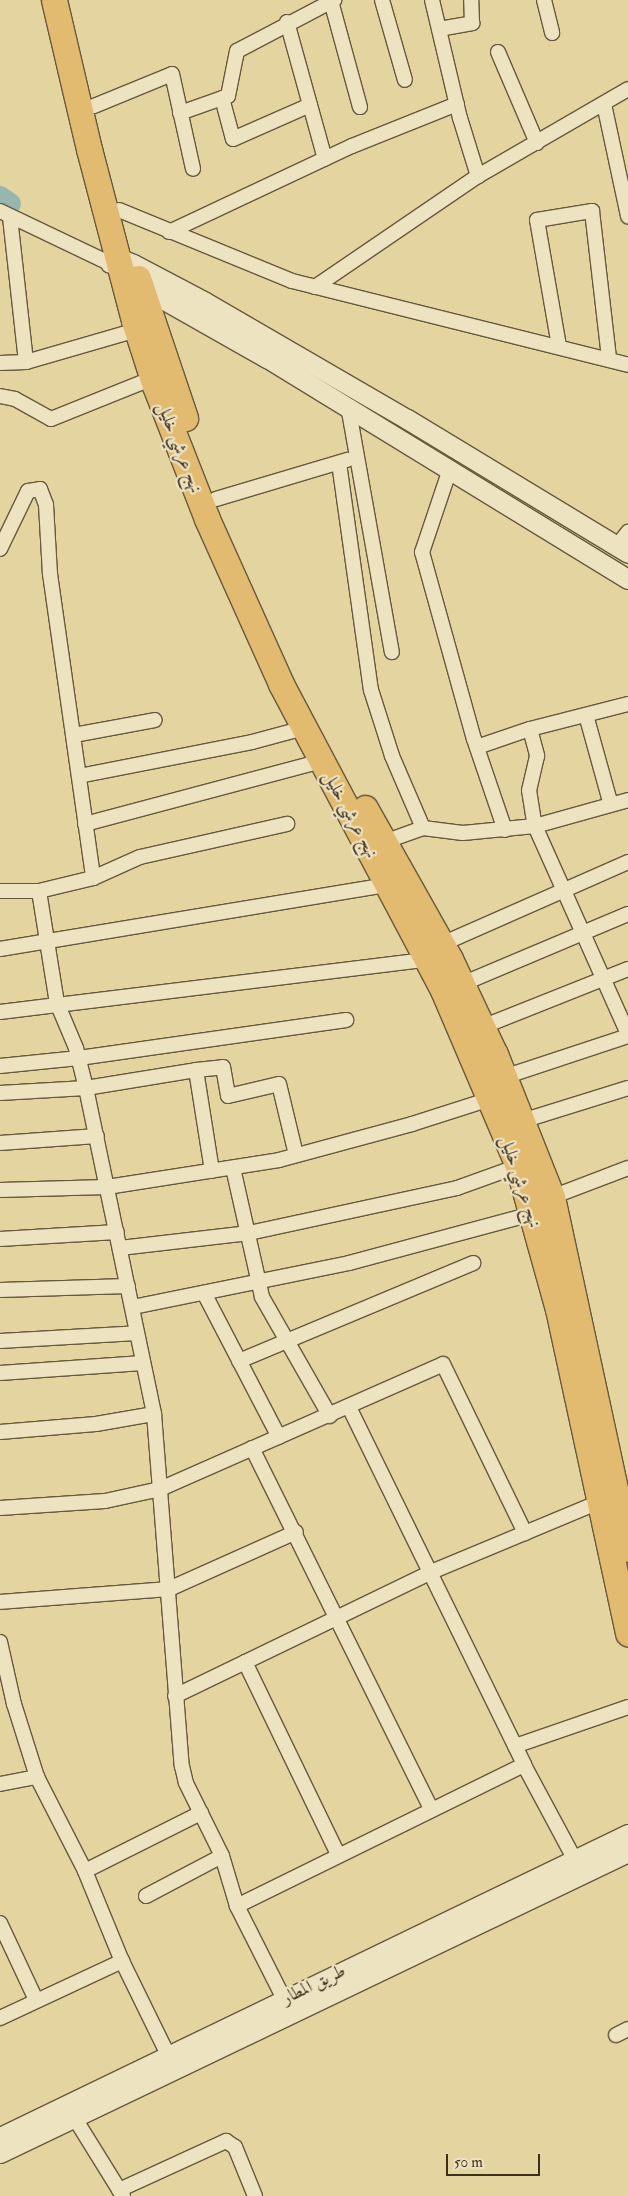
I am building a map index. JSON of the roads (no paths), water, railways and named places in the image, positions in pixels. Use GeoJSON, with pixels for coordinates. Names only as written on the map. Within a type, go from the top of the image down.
{"type":"FeatureCollection","features":[{"type":"Feature","properties":{"kind":"highway","name":"نهج عرشي خليل"},"geometry":{"type":"LineString","coordinates":[[54,0],[124,270],[137,330],[152,378],[241,600],[304,728],[386,885],[433,952],[462,984],[504,1077],[552,1197],[628,1549]]}},
{"type":"Feature","properties":{"kind":"highway","name":"نهج عرشي خليل"},"geometry":{"type":"LineString","coordinates":[[70,0],[119,210],[124,270],[253,588],[304,695],[384,842],[433,952],[442,990],[518,1166],[558,1309],[628,1634]]}},
{"type":"Feature","properties":{"kind":"main road"},"geometry":{"type":"LineString","coordinates":[[124,270],[628,579]]}},
{"type":"Feature","properties":{"kind":"main road"},"geometry":{"type":"LineString","coordinates":[[124,270],[407,418],[624,543]]}},
{"type":"Feature","properties":{"kind":"main road","name":"طريق المطار"},"geometry":{"type":"LineString","coordinates":[[0,2137],[172,2062],[578,1867],[628,1834]]}},
{"type":"Feature","properties":{"kind":"main road","name":"طريق المطار"},"geometry":{"type":"LineString","coordinates":[[0,2153],[74,2117],[284,1999],[578,1867],[628,1852]]}},
{"type":"Feature","properties":{"kind":"street"},"geometry":{"type":"LineString","coordinates":[[180,114],[228,96],[237,51],[286,22],[332,0],[360,108]]}},
{"type":"Feature","properties":{"kind":"street"},"geometry":{"type":"LineString","coordinates":[[382,0],[405,80]]}},
{"type":"Feature","properties":{"kind":"street"},"geometry":{"type":"LineString","coordinates":[[432,0],[457,104],[478,176]]}},
{"type":"Feature","properties":{"kind":"street"},"geometry":{"type":"LineString","coordinates":[[439,29],[472,23],[471,0]]}},
{"type":"Feature","properties":{"kind":"street"},"geometry":{"type":"LineString","coordinates":[[544,0],[552,32]]}},
{"type":"Feature","properties":{"kind":"street"},"geometry":{"type":"LineString","coordinates":[[286,22],[325,159]]}},
{"type":"Feature","properties":{"kind":"street"},"geometry":{"type":"LineString","coordinates":[[498,52],[537,143]]}},
{"type":"Feature","properties":{"kind":"street"},"geometry":{"type":"LineString","coordinates":[[94,106],[172,74],[193,169]]}},
{"type":"Feature","properties":{"kind":"street"},"geometry":{"type":"LineString","coordinates":[[315,287],[478,176],[628,89]]}},
{"type":"Feature","properties":{"kind":"street"},"geometry":{"type":"LineString","coordinates":[[222,98],[233,139],[310,106]]}},
{"type":"Feature","properties":{"kind":"street"},"geometry":{"type":"LineString","coordinates":[[169,232],[325,159],[457,104]]}},
{"type":"Feature","properties":{"kind":"street"},"geometry":{"type":"LineString","coordinates":[[604,104],[628,216]]}},
{"type":"Feature","properties":{"kind":"street"},"geometry":{"type":"LineString","coordinates":[[119,210],[292,281],[559,346],[628,365]]}},
{"type":"Feature","properties":{"kind":"street"},"geometry":{"type":"LineString","coordinates":[[559,346],[537,220],[592,212],[609,359]]}},
{"type":"Feature","properties":{"kind":"street"},"geometry":{"type":"LineString","coordinates":[[5,214],[124,270]]}},
{"type":"Feature","properties":{"kind":"street"},"geometry":{"type":"LineString","coordinates":[[5,214],[26,362]]}},
{"type":"Feature","properties":{"kind":"street"},"geometry":{"type":"LineString","coordinates":[[0,364],[26,362],[137,330]]}},
{"type":"Feature","properties":{"kind":"street"},"geometry":{"type":"LineString","coordinates":[[0,396],[15,399],[51,419],[152,378]]}},
{"type":"Feature","properties":{"kind":"street"},"geometry":{"type":"LineString","coordinates":[[348,406],[392,652]]}},
{"type":"Feature","properties":{"kind":"street"},"geometry":{"type":"LineString","coordinates":[[216,499],[357,457]]}},
{"type":"Feature","properties":{"kind":"street"},"geometry":{"type":"LineString","coordinates":[[339,463],[371,690],[392,756],[423,828]]}},
{"type":"Feature","properties":{"kind":"street"},"geometry":{"type":"LineString","coordinates":[[450,469],[422,552],[477,747],[505,830]]}},
{"type":"Feature","properties":{"kind":"street"},"geometry":{"type":"LineString","coordinates":[[0,549],[28,491],[40,489],[46,505],[48,556],[93,878]]}},
{"type":"Feature","properties":{"kind":"street"},"geometry":{"type":"LineString","coordinates":[[477,747],[530,729],[628,704]]}},
{"type":"Feature","properties":{"kind":"street"},"geometry":{"type":"LineString","coordinates":[[586,714],[611,805]]}},
{"type":"Feature","properties":{"kind":"street"},"geometry":{"type":"LineString","coordinates":[[74,735],[155,720]]}},
{"type":"Feature","properties":{"kind":"street"},"geometry":{"type":"LineString","coordinates":[[79,776],[252,742],[304,728]]}},
{"type":"Feature","properties":{"kind":"street"},"geometry":{"type":"LineString","coordinates":[[504,1077],[628,1035],[581,934],[535,826],[529,790],[537,756],[530,729]]}},
{"type":"Feature","properties":{"kind":"street"},"geometry":{"type":"LineString","coordinates":[[85,824],[322,762]]}},
{"type":"Feature","properties":{"kind":"street"},"geometry":{"type":"LineString","coordinates":[[384,842],[423,828],[463,833],[535,826],[628,800]]}},
{"type":"Feature","properties":{"kind":"street"},"geometry":{"type":"LineString","coordinates":[[0,892],[39,891],[93,878],[140,857],[287,824]]}},
{"type":"Feature","properties":{"kind":"street"},"geometry":{"type":"LineString","coordinates":[[0,1012],[433,952],[628,862]]}},
{"type":"Feature","properties":{"kind":"street"},"geometry":{"type":"LineString","coordinates":[[0,949],[386,885]]}},
{"type":"Feature","properties":{"kind":"street"},"geometry":{"type":"LineString","coordinates":[[39,891],[57,1004],[79,1058],[97,1136],[154,1414],[182,1766],[201,1813],[222,1856],[237,1906],[284,1999]]}},
{"type":"Feature","properties":{"kind":"street"},"geometry":{"type":"LineString","coordinates":[[462,984],[628,914]]}},
{"type":"Feature","properties":{"kind":"street"},"geometry":{"type":"LineString","coordinates":[[482,1027],[603,981],[628,969]]}},
{"type":"Feature","properties":{"kind":"street"},"geometry":{"type":"LineString","coordinates":[[0,1066],[79,1058],[346,1020]]}},
{"type":"Feature","properties":{"kind":"street"},"geometry":{"type":"LineString","coordinates":[[0,1093],[86,1088],[223,1067],[228,1096],[279,1084],[296,1156]]}},
{"type":"Feature","properties":{"kind":"street"},"geometry":{"type":"LineString","coordinates":[[196,1070],[212,1171]]}},
{"type":"Feature","properties":{"kind":"street"},"geometry":{"type":"LineString","coordinates":[[522,1122],[628,1088]]}},
{"type":"Feature","properties":{"kind":"street"},"geometry":{"type":"LineString","coordinates":[[0,1190],[107,1187],[233,1168],[296,1156],[412,1124],[490,1098]]}},
{"type":"Feature","properties":{"kind":"street"},"geometry":{"type":"LineString","coordinates":[[0,1143],[97,1136]]}},
{"type":"Feature","properties":{"kind":"street"},"geometry":{"type":"LineString","coordinates":[[120,1248],[249,1233],[457,1188],[518,1166]]}},
{"type":"Feature","properties":{"kind":"street"},"geometry":{"type":"LineString","coordinates":[[233,1168],[262,1297],[330,1416]]}},
{"type":"Feature","properties":{"kind":"street"},"geometry":{"type":"LineString","coordinates":[[552,1197],[628,1168]]}},
{"type":"Feature","properties":{"kind":"street"},"geometry":{"type":"LineString","coordinates":[[133,1307],[349,1263],[532,1214]]}},
{"type":"Feature","properties":{"kind":"street"},"geometry":{"type":"LineString","coordinates":[[0,1239],[117,1232]]}},
{"type":"Feature","properties":{"kind":"street"},"geometry":{"type":"LineString","coordinates":[[239,1361],[473,1263]]}},
{"type":"Feature","properties":{"kind":"street"},"geometry":{"type":"LineString","coordinates":[[0,1290],[128,1286]]}},
{"type":"Feature","properties":{"kind":"street"},"geometry":{"type":"LineString","coordinates":[[204,1293],[278,1437]]}},
{"type":"Feature","properties":{"kind":"street"},"geometry":{"type":"LineString","coordinates":[[0,1341],[137,1333]]}},
{"type":"Feature","properties":{"kind":"street"},"geometry":{"type":"LineString","coordinates":[[0,1373],[143,1363]]}},
{"type":"Feature","properties":{"kind":"street"},"geometry":{"type":"LineString","coordinates":[[0,1508],[105,1501],[160,1489],[330,1416],[443,1364],[525,1533]]}},
{"type":"Feature","properties":{"kind":"street"},"geometry":{"type":"LineString","coordinates":[[349,1407],[524,1765],[578,1867]]}},
{"type":"Feature","properties":{"kind":"street"},"geometry":{"type":"LineString","coordinates":[[0,1432],[96,1424],[154,1414]]}},
{"type":"Feature","properties":{"kind":"street"},"geometry":{"type":"LineString","coordinates":[[252,1448],[296,1532],[431,1808]]}},
{"type":"Feature","properties":{"kind":"street"},"geometry":{"type":"LineString","coordinates":[[175,1696],[431,1572],[599,1502]]}},
{"type":"Feature","properties":{"kind":"street"},"geometry":{"type":"LineString","coordinates":[[0,1602],[169,1589],[296,1532]]}},
{"type":"Feature","properties":{"kind":"street"},"geometry":{"type":"LineString","coordinates":[[0,1642],[14,1704],[37,1777],[85,1871],[122,1962],[172,2062]]}},
{"type":"Feature","properties":{"kind":"street"},"geometry":{"type":"LineString","coordinates":[[246,1662],[338,1854]]}},
{"type":"Feature","properties":{"kind":"street"},"geometry":{"type":"LineString","coordinates":[[515,1746],[628,1707]]}},
{"type":"Feature","properties":{"kind":"street"},"geometry":{"type":"LineString","coordinates":[[237,1906],[431,1808],[524,1765]]}},
{"type":"Feature","properties":{"kind":"street"},"geometry":{"type":"LineString","coordinates":[[0,1784],[37,1777]]}},
{"type":"Feature","properties":{"kind":"street"},"geometry":{"type":"LineString","coordinates":[[85,1871],[201,1813]]}},
{"type":"Feature","properties":{"kind":"street"},"geometry":{"type":"LineString","coordinates":[[146,1896],[222,1856]]}},
{"type":"Feature","properties":{"kind":"street"},"geometry":{"type":"LineString","coordinates":[[0,1923],[36,2000]]}},
{"type":"Feature","properties":{"kind":"street"},"geometry":{"type":"LineString","coordinates":[[0,2018],[122,1962]]}},
{"type":"Feature","properties":{"kind":"street"},"geometry":{"type":"LineString","coordinates":[[74,2117],[121,2193],[226,2141],[235,2147],[255,2196]]}},
{"type":"Feature","properties":{"kind":"waterway"},"geometry":{"type":"LineString","coordinates":[[0,197],[10,204]]}}]}
